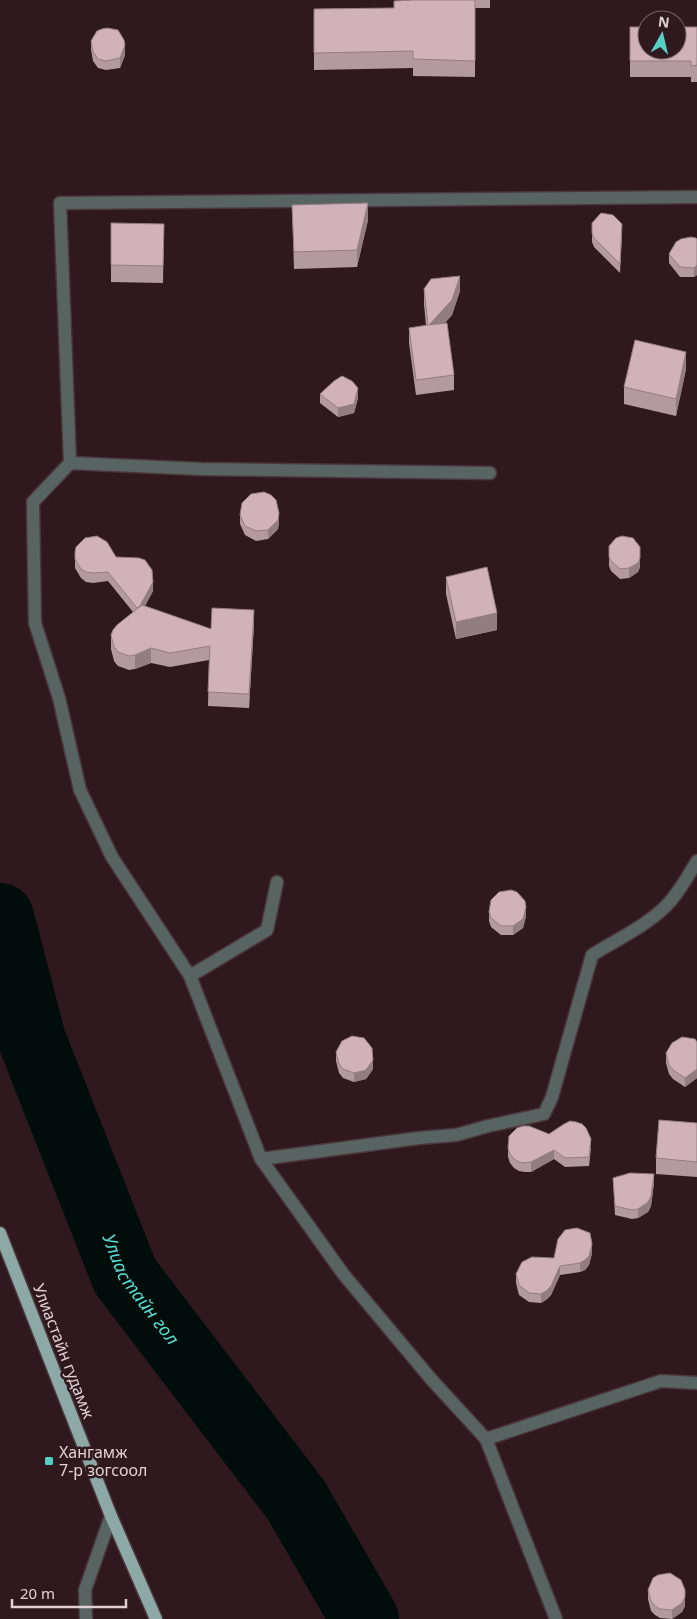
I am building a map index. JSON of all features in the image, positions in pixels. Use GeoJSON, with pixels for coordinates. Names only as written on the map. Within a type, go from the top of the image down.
{"type":"FeatureCollection","features":[{"type":"Feature","properties":{"kind":"main road","name":"Улиастайн гудамж"},"geometry":{"type":"LineString","coordinates":[[0,1233],[111,1516],[156,1619]]}},
{"type":"Feature","properties":{"kind":"street"},"geometry":{"type":"LineString","coordinates":[[556,1619],[486,1439],[344,1275],[261,1159],[190,976],[112,857],[80,790],[59,698],[35,624],[33,502],[70,463],[60,203],[697,196]]}},
{"type":"Feature","properties":{"kind":"street"},"geometry":{"type":"LineString","coordinates":[[70,463],[201,469],[490,473]]}},
{"type":"Feature","properties":{"kind":"street"},"geometry":{"type":"LineString","coordinates":[[261,1159],[419,1138],[456,1136],[488,1126],[544,1114],[552,1098],[592,955],[643,924],[666,906],[697,861]]}},
{"type":"Feature","properties":{"kind":"street"},"geometry":{"type":"LineString","coordinates":[[190,976],[267,930],[277,882]]}},
{"type":"Feature","properties":{"kind":"street"},"geometry":{"type":"LineString","coordinates":[[486,1439],[661,1381],[697,1383]]}},
{"type":"Feature","properties":{"kind":"street"},"geometry":{"type":"LineString","coordinates":[[86,1619],[85,1590],[111,1516]]}},
{"type":"Feature","properties":{"kind":"building"},"geometry":{"type":"Polygon","coordinates":[[[475,0],[475,61],[413,59],[413,51],[314,53],[314,9],[394,8],[394,1],[475,0]]]}},
{"type":"Feature","properties":{"kind":"building"},"geometry":{"type":"Polygon","coordinates":[[[630,27],[637,27],[637,60],[687,60],[687,27],[697,27],[697,65],[691,66],[691,61],[630,61],[630,27]]]}},
{"type":"Feature","properties":{"kind":"building"},"geometry":{"type":"Polygon","coordinates":[[[107,28],[118,30],[125,45],[120,58],[106,61],[98,59],[93,52],[91,41],[97,31],[107,28]]]}},
{"type":"Feature","properties":{"kind":"building"},"geometry":{"type":"Polygon","coordinates":[[[368,203],[357,250],[294,252],[292,205],[368,203]]]}},
{"type":"Feature","properties":{"kind":"building"},"geometry":{"type":"Polygon","coordinates":[[[601,213],[613,215],[622,224],[620,264],[594,238],[592,233],[592,223],[601,213]]]}},
{"type":"Feature","properties":{"kind":"building"},"geometry":{"type":"Polygon","coordinates":[[[111,223],[164,224],[163,266],[111,265],[111,223]]]}},
{"type":"Feature","properties":{"kind":"building"},"geometry":{"type":"Polygon","coordinates":[[[691,237],[697,239],[697,265],[694,268],[680,267],[669,254],[676,242],[691,237]]]}},
{"type":"Feature","properties":{"kind":"building"},"geometry":{"type":"Polygon","coordinates":[[[460,276],[452,300],[429,325],[447,323],[454,375],[416,380],[409,328],[428,325],[424,289],[431,279],[460,276]]]}},
{"type":"Feature","properties":{"kind":"building"},"geometry":{"type":"Polygon","coordinates":[[[635,340],[686,352],[676,399],[624,387],[635,340]]]}},
{"type":"Feature","properties":{"kind":"building"},"geometry":{"type":"Polygon","coordinates":[[[342,376],[352,381],[358,388],[354,404],[338,408],[320,394],[342,376]]]}},
{"type":"Feature","properties":{"kind":"building"},"geometry":{"type":"Polygon","coordinates":[[[264,492],[276,500],[279,513],[278,520],[268,530],[256,531],[245,526],[240,515],[242,503],[251,494],[264,492]]]}},
{"type":"Feature","properties":{"kind":"building"},"geometry":{"type":"Polygon","coordinates":[[[97,536],[107,542],[116,557],[145,560],[152,570],[153,582],[140,606],[137,608],[108,572],[86,572],[81,569],[75,559],[76,547],[85,538],[97,536]]]}},
{"type":"Feature","properties":{"kind":"building"},"geometry":{"type":"Polygon","coordinates":[[[622,536],[633,538],[640,547],[640,558],[638,563],[629,568],[620,569],[609,557],[609,546],[616,538],[622,536]]]}},
{"type":"Feature","properties":{"kind":"building"},"geometry":{"type":"Polygon","coordinates":[[[487,567],[497,613],[456,622],[446,577],[487,567]]]}},
{"type":"Feature","properties":{"kind":"building"},"geometry":{"type":"Polygon","coordinates":[[[142,605],[211,629],[212,608],[254,610],[249,694],[208,692],[210,646],[170,653],[151,648],[129,656],[118,652],[114,647],[111,635],[113,630],[142,605]]]}},
{"type":"Feature","properties":{"kind":"building"},"geometry":{"type":"Polygon","coordinates":[[[511,890],[517,892],[525,901],[526,907],[523,919],[513,926],[501,926],[491,918],[489,912],[491,900],[499,892],[511,890]]]}},
{"type":"Feature","properties":{"kind":"building"},"geometry":{"type":"Polygon","coordinates":[[[352,1036],[364,1038],[372,1048],[373,1060],[366,1070],[354,1073],[343,1069],[339,1064],[336,1052],[342,1041],[352,1036]]]}},
{"type":"Feature","properties":{"kind":"building"},"geometry":{"type":"Polygon","coordinates":[[[682,1037],[695,1039],[697,1042],[697,1069],[685,1078],[669,1065],[666,1053],[672,1043],[682,1037]]]}},
{"type":"Feature","properties":{"kind":"building"},"geometry":{"type":"Polygon","coordinates":[[[659,1120],[697,1123],[697,1162],[656,1158],[659,1120]]]}},
{"type":"Feature","properties":{"kind":"building"},"geometry":{"type":"Polygon","coordinates":[[[570,1121],[582,1124],[586,1128],[591,1139],[589,1157],[565,1158],[554,1150],[531,1162],[525,1163],[514,1159],[510,1154],[508,1148],[509,1136],[517,1128],[529,1126],[549,1134],[570,1121]]]}},
{"type":"Feature","properties":{"kind":"building"},"geometry":{"type":"Polygon","coordinates":[[[630,1173],[654,1174],[651,1196],[648,1202],[638,1209],[632,1210],[615,1206],[613,1178],[630,1173]]]}},
{"type":"Feature","properties":{"kind":"building"},"geometry":{"type":"Polygon","coordinates":[[[577,1228],[590,1233],[592,1244],[589,1256],[585,1260],[580,1263],[560,1266],[551,1286],[541,1294],[529,1293],[519,1285],[516,1274],[522,1262],[532,1257],[554,1258],[558,1239],[565,1230],[577,1228]]]}},
{"type":"Feature","properties":{"kind":"building"},"geometry":{"type":"Polygon","coordinates":[[[670,1573],[681,1580],[685,1590],[685,1597],[682,1603],[672,1610],[660,1609],[651,1601],[648,1590],[653,1578],[670,1573]]]}},
{"type":"Feature","properties":{"kind":"waterway","name":"Улиастайн гол"},"geometry":{"type":"LineString","coordinates":[[0,917],[32,1040],[125,1276],[296,1500],[365,1619]]}},
{"type":"Feature","properties":{"kind":"place","name":"Хангамж 7-р зогсоол"},"geometry":{"type":"Point","coordinates":[49,1461]}}]}
